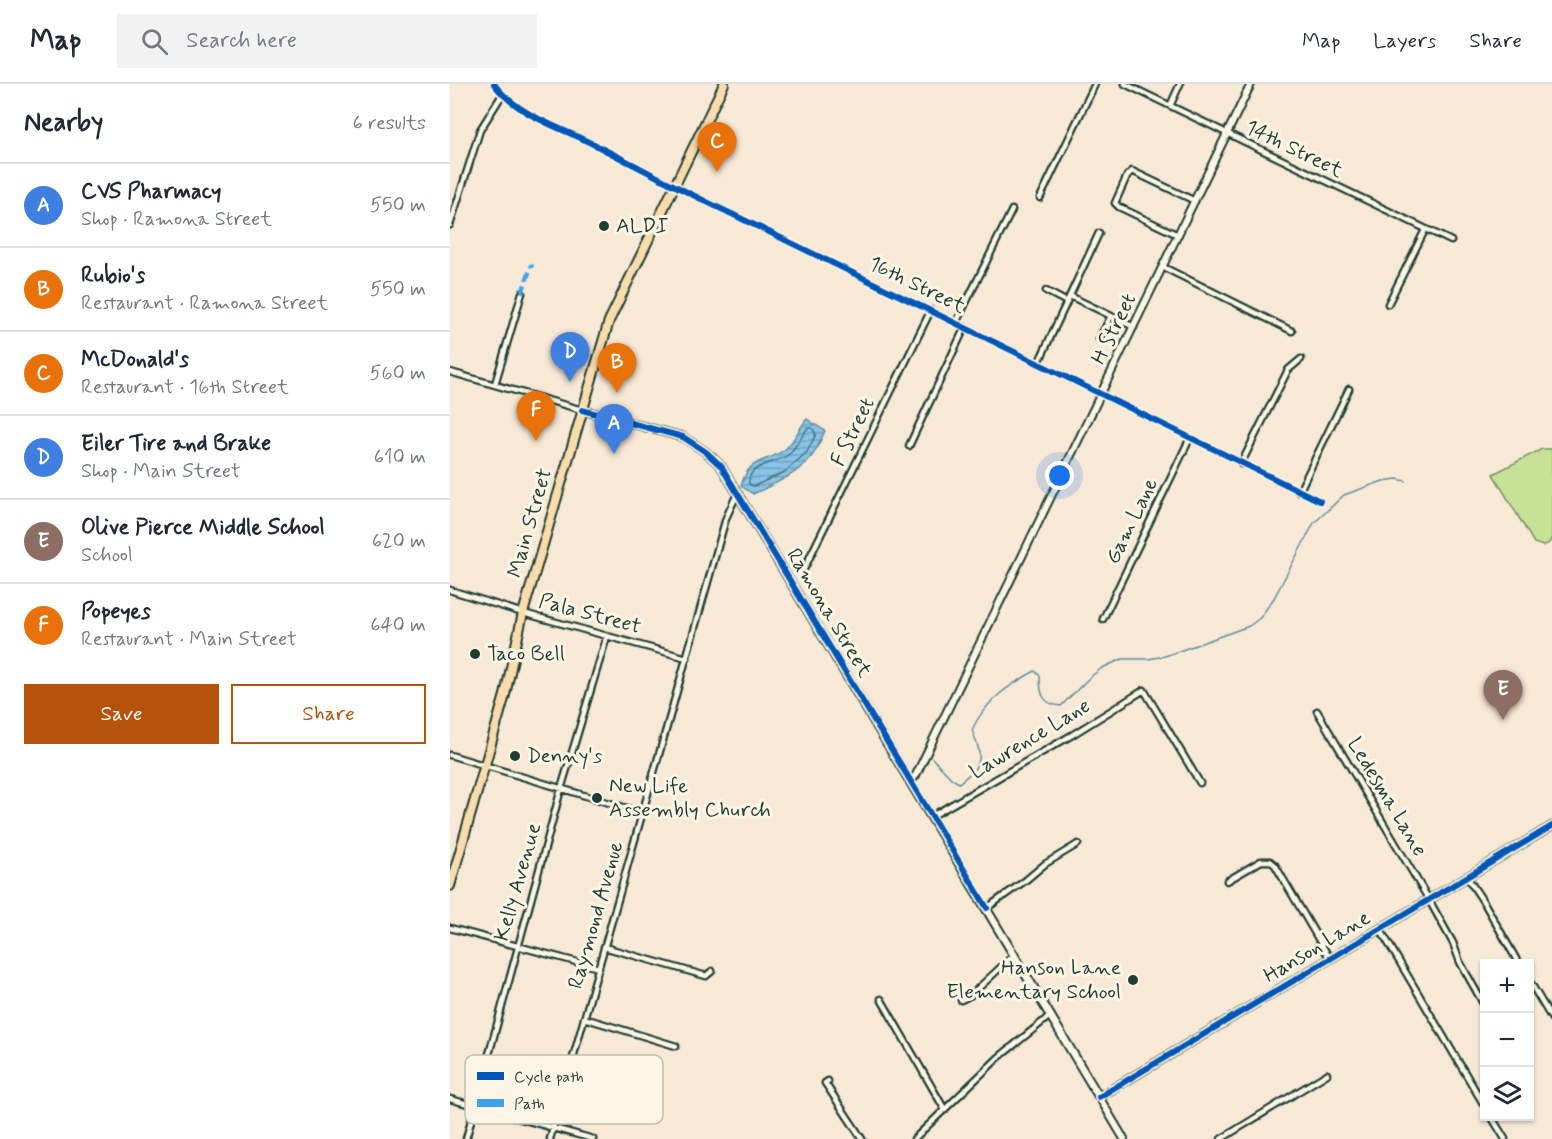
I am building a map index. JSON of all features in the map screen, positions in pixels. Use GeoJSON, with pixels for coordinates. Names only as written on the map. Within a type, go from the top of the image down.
{"type":"FeatureCollection","features":[{"type":"Feature","properties":{"kind":"main road","name":"Main Street"},"geometry":{"type":"LineString","coordinates":[[450,886],[505,695],[523,613],[609,321],[724,84]]}},
{"type":"Feature","properties":{"kind":"main road","name":"Ramona Street"},"geometry":{"type":"LineString","coordinates":[[582,410],[683,437],[706,452],[721,466],[1099,1097]]}},
{"type":"Feature","properties":{"kind":"main road","name":"Hanson Lane"},"geometry":{"type":"LineString","coordinates":[[1099,1097],[1552,826]]}},
{"type":"Feature","properties":{"kind":"street"},"geometry":{"type":"LineString","coordinates":[[450,225],[480,130],[502,95],[494,84]]}},
{"type":"Feature","properties":{"kind":"street"},"geometry":{"type":"LineString","coordinates":[[1040,198],[1095,84]]}},
{"type":"Feature","properties":{"kind":"street","name":"14th Street"},"geometry":{"type":"LineString","coordinates":[[1125,84],[1450,241]]}},
{"type":"Feature","properties":{"kind":"street"},"geometry":{"type":"LineString","coordinates":[[1170,106],[1180,84]]}},
{"type":"Feature","properties":{"kind":"street","name":"H Street"},"geometry":{"type":"LineString","coordinates":[[911,782],[1251,84]]}},
{"type":"Feature","properties":{"kind":"street","name":"16th Street"},"geometry":{"type":"LineString","coordinates":[[502,95],[520,110],[685,192],[1320,501]]}},
{"type":"Feature","properties":{"kind":"street"},"geometry":{"type":"LineString","coordinates":[[1178,236],[1119,207],[1115,203],[1118,194],[1132,171],[1195,201]]}},
{"type":"Feature","properties":{"kind":"street"},"geometry":{"type":"LineString","coordinates":[[956,323],[1012,210]]}},
{"type":"Feature","properties":{"kind":"street"},"geometry":{"type":"LineString","coordinates":[[1388,304],[1425,230]]}},
{"type":"Feature","properties":{"kind":"street"},"geometry":{"type":"LineString","coordinates":[[1038,364],[1099,233]]}},
{"type":"Feature","properties":{"kind":"street"},"geometry":{"type":"LineString","coordinates":[[1163,267],[1292,331]]}},
{"type":"Feature","properties":{"kind":"street"},"geometry":{"type":"LineString","coordinates":[[1046,291],[1067,302]]}},
{"type":"Feature","properties":{"kind":"street"},"geometry":{"type":"LineString","coordinates":[[495,384],[522,293]]}},
{"type":"Feature","properties":{"kind":"street"},"geometry":{"type":"LineString","coordinates":[[1070,296],[1134,327]]}},
{"type":"Feature","properties":{"kind":"street","name":"F Street"},"geometry":{"type":"LineString","coordinates":[[804,569],[931,310]]}},
{"type":"Feature","properties":{"kind":"street"},"geometry":{"type":"LineString","coordinates":[[1099,339],[1111,316]]}},
{"type":"Feature","properties":{"kind":"street"},"geometry":{"type":"LineString","coordinates":[[909,447],[965,327]]}},
{"type":"Feature","properties":{"kind":"street"},"geometry":{"type":"LineString","coordinates":[[1241,464],[1288,369],[1301,359]]}},
{"type":"Feature","properties":{"kind":"street"},"geometry":{"type":"LineString","coordinates":[[450,372],[582,410]]}},
{"type":"Feature","properties":{"kind":"street"},"geometry":{"type":"LineString","coordinates":[[1299,492],[1349,389]]}},
{"type":"Feature","properties":{"kind":"street","name":"Gam Lane"},"geometry":{"type":"LineString","coordinates":[[1103,619],[1190,438]]}},
{"type":"Feature","properties":{"kind":"street","name":"Raymond Avenue"},"geometry":{"type":"LineString","coordinates":[[574,1055],[726,518],[737,493]]}},
{"type":"Feature","properties":{"kind":"street","name":"Pala Street"},"geometry":{"type":"LineString","coordinates":[[450,590],[523,613],[687,658]]}},
{"type":"Feature","properties":{"kind":"street","name":"Kelly Avenue"},"geometry":{"type":"LineString","coordinates":[[488,1055],[561,789],[607,636]]}},
{"type":"Feature","properties":{"kind":"street","name":"Lawrence Lane"},"geometry":{"type":"LineString","coordinates":[[932,816],[1072,735],[1144,690],[1200,783]]}},
{"type":"Feature","properties":{"kind":"street","name":"Ledesma Lane"},"geometry":{"type":"LineString","coordinates":[[1317,711],[1429,900],[1480,996]]}},
{"type":"Feature","properties":{"kind":"street"},"geometry":{"type":"LineString","coordinates":[[450,755],[643,813]]}},
{"type":"Feature","properties":{"kind":"street"},"geometry":{"type":"LineString","coordinates":[[987,908],[1045,864],[1078,844]]}},
{"type":"Feature","properties":{"kind":"street"},"geometry":{"type":"LineString","coordinates":[[1227,881],[1261,861],[1270,861],[1330,959]]}},
{"type":"Feature","properties":{"kind":"street"},"geometry":{"type":"LineString","coordinates":[[1467,877],[1517,959]]}},
{"type":"Feature","properties":{"kind":"street"},"geometry":{"type":"LineString","coordinates":[[450,928],[598,968]]}},
{"type":"Feature","properties":{"kind":"street"},"geometry":{"type":"LineString","coordinates":[[1380,929],[1480,1097]]}},
{"type":"Feature","properties":{"kind":"street"},"geometry":{"type":"LineString","coordinates":[[604,947],[706,976],[712,971]]}},
{"type":"Feature","properties":{"kind":"street"},"geometry":{"type":"LineString","coordinates":[[960,1000],[971,994],[1015,954]]}},
{"type":"Feature","properties":{"kind":"street"},"geometry":{"type":"LineString","coordinates":[[1534,989],[1552,1019]]}},
{"type":"Feature","properties":{"kind":"street"},"geometry":{"type":"LineString","coordinates":[[881,999],[945,1110]]}},
{"type":"Feature","properties":{"kind":"street"},"geometry":{"type":"LineString","coordinates":[[914,1139],[998,1058],[1051,1014]]}},
{"type":"Feature","properties":{"kind":"street"},"geometry":{"type":"LineString","coordinates":[[584,1018],[676,1046]]}},
{"type":"Feature","properties":{"kind":"street"},"geometry":{"type":"LineString","coordinates":[[1221,1139],[1327,1074]]}},
{"type":"Feature","properties":{"kind":"street"},"geometry":{"type":"LineString","coordinates":[[828,1081],[825,1083],[862,1139]]}},
{"type":"Feature","properties":{"kind":"street","name":"Ramona Street"},"geometry":{"type":"LineString","coordinates":[[1099,1097],[1124,1139]]}},
{"type":"Feature","properties":{"kind":"street"},"geometry":{"type":"LineString","coordinates":[[450,1099],[465,1103]]}},
{"type":"Feature","properties":{"kind":"street"},"geometry":{"type":"LineString","coordinates":[[1494,1121],[1505,1139]]}},
{"type":"Feature","properties":{"kind":"street","name":"Kelly Avenue"},"geometry":{"type":"LineString","coordinates":[[465,1139],[469,1124]]}},
{"type":"Feature","properties":{"kind":"street"},"geometry":{"type":"LineString","coordinates":[[539,1124],[592,1139]]}},
{"type":"Feature","properties":{"kind":"street","name":"Raymond Avenue"},"geometry":{"type":"LineString","coordinates":[[550,1139],[554,1124]]}},
{"type":"Feature","properties":{"kind":"green space"},"geometry":{"type":"Polygon","coordinates":[[[1542,449],[1552,449],[1552,537],[1549,543],[1543,546],[1534,543],[1493,474],[1542,449]]]}},
{"type":"Feature","properties":{"kind":"water"},"geometry":{"type":"Polygon","coordinates":[[[807,419],[825,431],[806,463],[785,478],[753,494],[741,486],[748,470],[758,462],[787,447],[807,419]]]}},
{"type":"Feature","properties":{"kind":"waterway"},"geometry":{"type":"LineString","coordinates":[[932,758],[952,779],[959,783],[973,770],[979,760],[972,730],[977,720],[998,695],[1035,671],[1040,676],[1043,697],[1050,703],[1061,706],[1089,678],[1102,668],[1122,659],[1148,659],[1165,656],[1249,626],[1260,618],[1274,598],[1314,523],[1344,495],[1383,481],[1397,479],[1406,481]]}},
{"type":"Feature","properties":{"kind":"marked path"},"geometry":{"type":"LineString","coordinates":[[522,293],[532,264]]}},
{"type":"Feature","properties":{"kind":"cycle path"},"geometry":{"type":"LineString","coordinates":[[494,84],[515,104],[540,120],[1320,501]]}},
{"type":"Feature","properties":{"kind":"cycle path"},"geometry":{"type":"LineString","coordinates":[[582,410],[683,437],[706,452],[721,466],[987,908]]}},
{"type":"Feature","properties":{"kind":"cycle path"},"geometry":{"type":"LineString","coordinates":[[1099,1097],[1552,826]]}},
{"type":"Feature","properties":{"kind":"place","name":"McDonald's"},"geometry":{"type":"Point","coordinates":[717,172]}},
{"type":"Feature","properties":{"kind":"place","name":"ALDI"},"geometry":{"type":"Point","coordinates":[604,226]}},
{"type":"Feature","properties":{"kind":"place","name":"Eiler Tire and Brake"},"geometry":{"type":"Point","coordinates":[570,382]}},
{"type":"Feature","properties":{"kind":"place","name":"Rubio's"},"geometry":{"type":"Point","coordinates":[617,393]}},
{"type":"Feature","properties":{"kind":"place","name":"Popeyes"},"geometry":{"type":"Point","coordinates":[536,441]}},
{"type":"Feature","properties":{"kind":"place","name":"CVS Pharmacy"},"geometry":{"type":"Point","coordinates":[614,454]}},
{"type":"Feature","properties":{"kind":"place","name":"Taco Bell"},"geometry":{"type":"Point","coordinates":[475,654]}},
{"type":"Feature","properties":{"kind":"place","name":"Olive Pierce Middle School"},"geometry":{"type":"Point","coordinates":[1503,720]}},
{"type":"Feature","properties":{"kind":"place","name":"Denny's"},"geometry":{"type":"Point","coordinates":[515,756]}},
{"type":"Feature","properties":{"kind":"place","name":"New Life Assembly Church"},"geometry":{"type":"Point","coordinates":[597,798]}},
{"type":"Feature","properties":{"kind":"place","name":"Hanson Lane Elementary School"},"geometry":{"type":"Point","coordinates":[1133,980]}}]}
